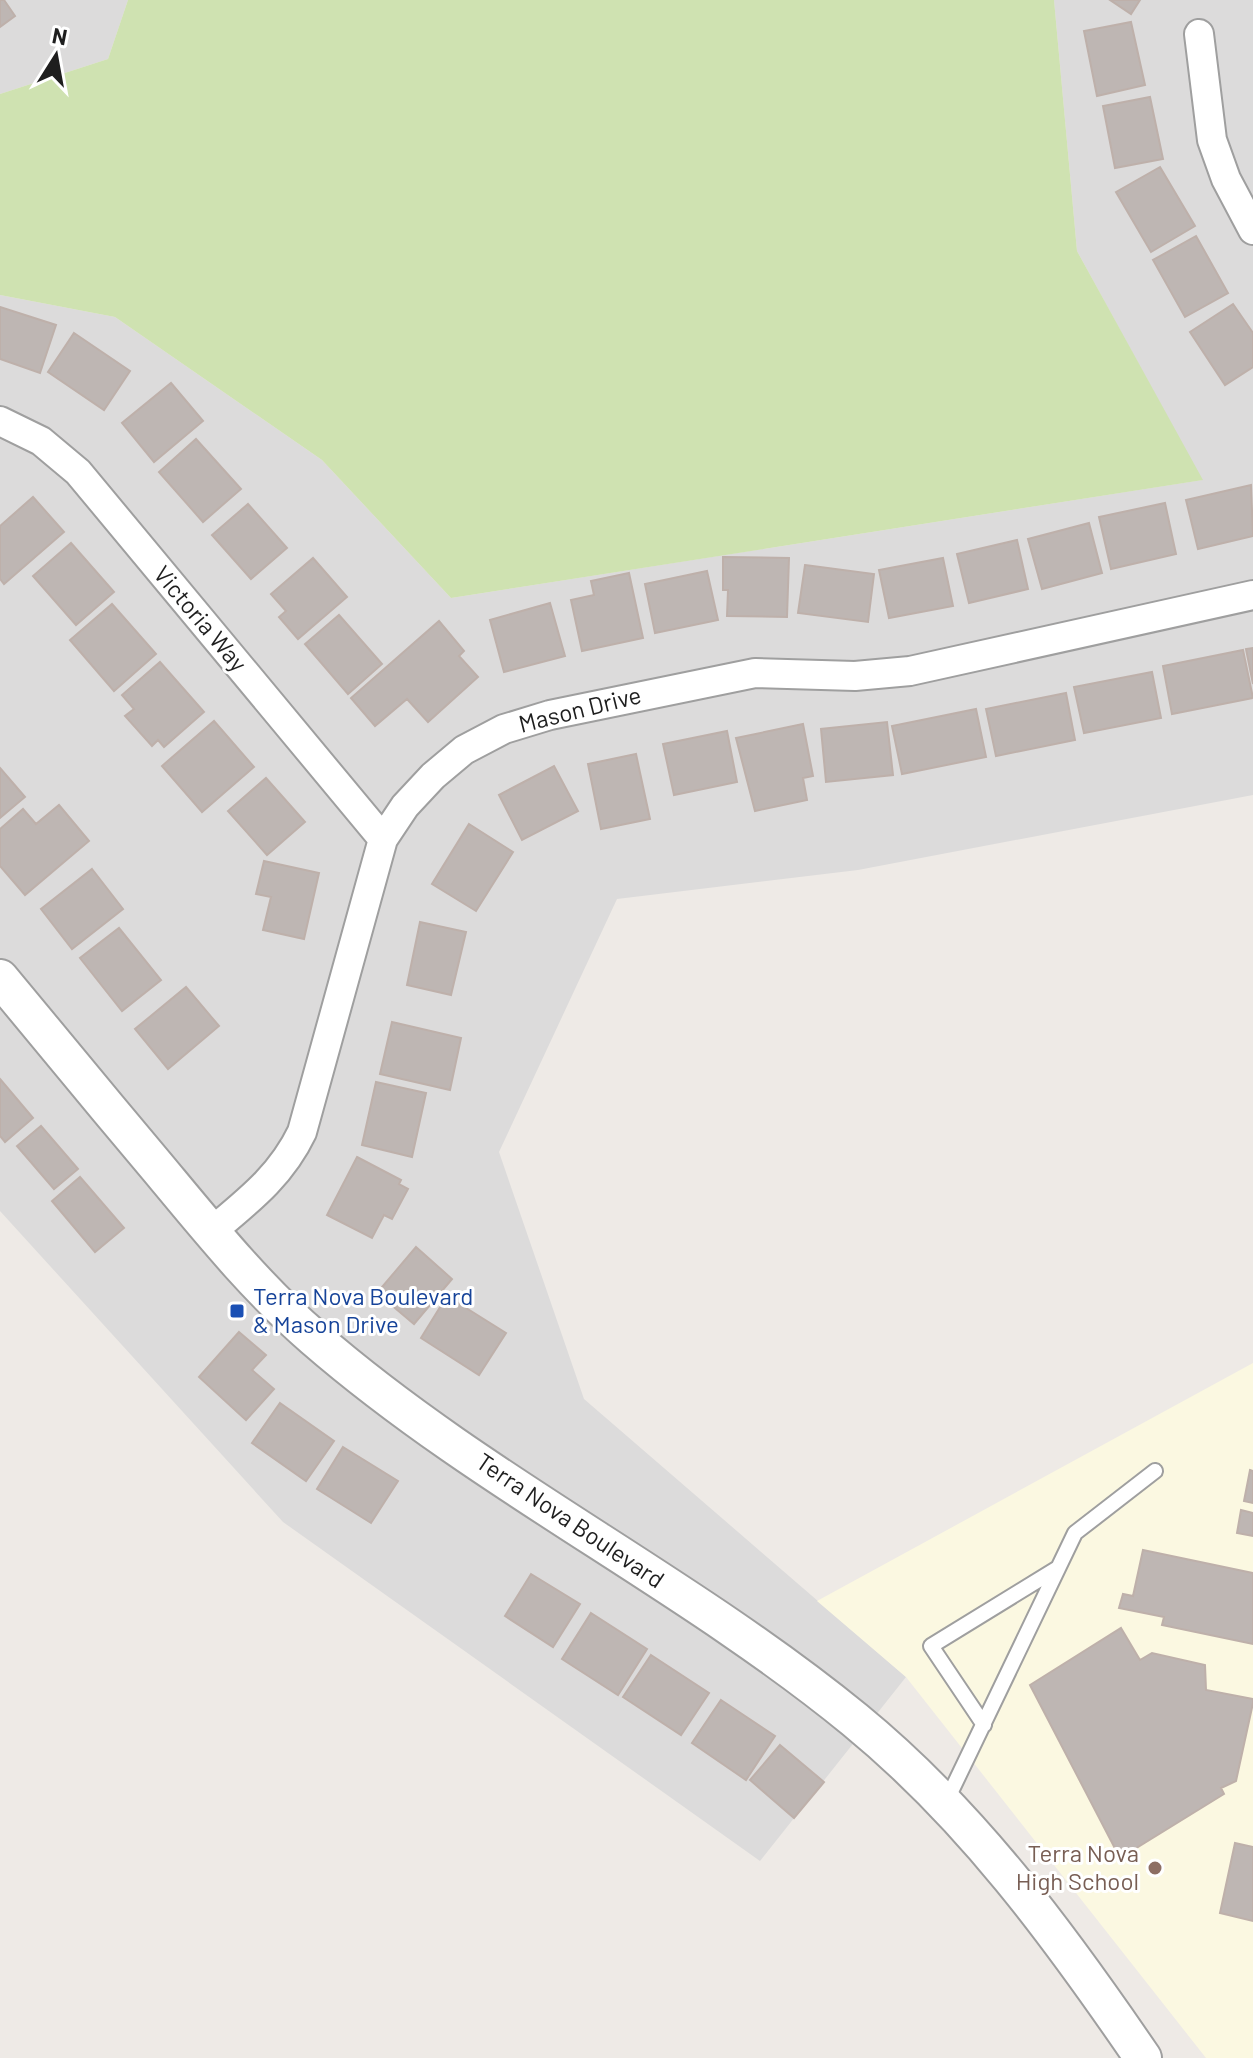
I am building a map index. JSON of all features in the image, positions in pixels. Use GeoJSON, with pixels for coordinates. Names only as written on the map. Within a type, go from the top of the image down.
{"type":"FeatureCollection","features":[{"type":"Feature","properties":{"kind":"street"},"geometry":{"type":"LineString","coordinates":[[1199,34],[1212,140],[1226,179],[1253,230]]}},
{"type":"Feature","properties":{"kind":"street","name":"Victoria Way"},"geometry":{"type":"LineString","coordinates":[[0,421],[41,441],[78,472],[383,839]]}},
{"type":"Feature","properties":{"kind":"street","name":"Mason Drive"},"geometry":{"type":"LineString","coordinates":[[211,1232],[270,1182],[289,1159],[302,1132],[383,839],[414,796],[464,750],[504,729],[550,715],[755,673],[855,676],[910,671],[1253,595]]}},
{"type":"Feature","properties":{"kind":"street","name":"Terra Nova Boulevard"},"geometry":{"type":"LineString","coordinates":[[0,978],[211,1232],[312,1337],[374,1387],[791,1670],[857,1721],[944,1804],[1042,1915],[1143,2058]]}},
{"type":"Feature","properties":{"kind":"lane"},"geometry":{"type":"LineString","coordinates":[[944,1804],[1075,1533],[1155,1471]]}},
{"type":"Feature","properties":{"kind":"lane"},"geometry":{"type":"LineString","coordinates":[[984,1725],[931,1646],[1058,1568]]}},
{"type":"Feature","properties":{"kind":"shaded area"},"geometry":{"type":"Polygon","coordinates":[[[0,0],[128,0],[108,59],[0,94],[0,0]]]}},
{"type":"Feature","properties":{"kind":"shaded area"},"geometry":{"type":"Polygon","coordinates":[[[1054,0],[1253,0],[1253,795],[858,870],[617,899],[499,1152],[584,1399],[906,1677],[760,1861],[283,1522],[0,1211],[0,295],[115,317],[322,460],[451,598],[1202,480],[1077,251],[1054,0]]]}},
{"type":"Feature","properties":{"kind":"shaded area","name":"Terra Nova High School"},"geometry":{"type":"Polygon","coordinates":[[[1253,1363],[1253,2058],[1206,2058],[906,1677],[817,1601],[1253,1363]]]}},
{"type":"Feature","properties":{"kind":"green space"},"geometry":{"type":"Polygon","coordinates":[[[128,0],[1054,0],[1077,251],[1203,480],[451,598],[322,460],[115,317],[0,295],[0,94],[108,59],[128,0]]]}},
{"type":"Feature","properties":{"kind":"building"},"geometry":{"type":"Polygon","coordinates":[[[0,0],[4,0],[15,16],[0,27],[0,0]]]}},
{"type":"Feature","properties":{"kind":"building"},"geometry":{"type":"Polygon","coordinates":[[[1110,0],[1140,0],[1131,14],[1110,0]]]}},
{"type":"Feature","properties":{"kind":"building"},"geometry":{"type":"Polygon","coordinates":[[[1131,22],[1145,85],[1097,96],[1084,31],[1131,22]]]}},
{"type":"Feature","properties":{"kind":"building"},"geometry":{"type":"Polygon","coordinates":[[[1150,97],[1163,159],[1115,168],[1103,106],[1150,97]]]}},
{"type":"Feature","properties":{"kind":"building"},"geometry":{"type":"Polygon","coordinates":[[[1160,167],[1195,226],[1151,252],[1116,192],[1160,167]]]}},
{"type":"Feature","properties":{"kind":"building"},"geometry":{"type":"Polygon","coordinates":[[[1196,236],[1228,293],[1185,317],[1153,260],[1196,236]]]}},
{"type":"Feature","properties":{"kind":"building"},"geometry":{"type":"Polygon","coordinates":[[[1233,304],[1253,333],[1253,367],[1225,385],[1190,332],[1233,304]]]}},
{"type":"Feature","properties":{"kind":"building"},"geometry":{"type":"Polygon","coordinates":[[[0,307],[56,325],[40,373],[0,359],[0,307]]]}},
{"type":"Feature","properties":{"kind":"building"},"geometry":{"type":"Polygon","coordinates":[[[74,333],[130,371],[104,410],[48,372],[74,333]]]}},
{"type":"Feature","properties":{"kind":"building"},"geometry":{"type":"Polygon","coordinates":[[[171,383],[203,421],[154,462],[122,423],[171,383]]]}},
{"type":"Feature","properties":{"kind":"building"},"geometry":{"type":"Polygon","coordinates":[[[196,439],[241,489],[203,522],[159,472],[196,439]]]}},
{"type":"Feature","properties":{"kind":"building"},"geometry":{"type":"Polygon","coordinates":[[[1251,485],[1253,536],[1198,549],[1186,500],[1251,485]]]}},
{"type":"Feature","properties":{"kind":"building"},"geometry":{"type":"Polygon","coordinates":[[[33,497],[64,532],[4,584],[0,579],[0,526],[33,497]]]}},
{"type":"Feature","properties":{"kind":"building"},"geometry":{"type":"Polygon","coordinates":[[[1165,503],[1176,554],[1111,569],[1099,517],[1165,503]]]}},
{"type":"Feature","properties":{"kind":"building"},"geometry":{"type":"Polygon","coordinates":[[[248,504],[287,548],[251,579],[212,535],[248,504]]]}},
{"type":"Feature","properties":{"kind":"building"},"geometry":{"type":"Polygon","coordinates":[[[1089,523],[1102,573],[1042,589],[1028,539],[1089,523]]]}},
{"type":"Feature","properties":{"kind":"building"},"geometry":{"type":"Polygon","coordinates":[[[1017,540],[1028,589],[969,603],[957,554],[1017,540]]]}},
{"type":"Feature","properties":{"kind":"building"},"geometry":{"type":"Polygon","coordinates":[[[71,543],[114,592],[76,625],[33,576],[71,543]]]}},
{"type":"Feature","properties":{"kind":"building"},"geometry":{"type":"Polygon","coordinates":[[[723,557],[789,558],[787,617],[727,616],[728,590],[723,590],[723,557]]]}},
{"type":"Feature","properties":{"kind":"building"},"geometry":{"type":"Polygon","coordinates":[[[313,558],[347,597],[298,639],[279,617],[286,611],[271,594],[313,558]]]}},
{"type":"Feature","properties":{"kind":"building"},"geometry":{"type":"Polygon","coordinates":[[[943,558],[953,606],[889,618],[879,570],[943,558]]]}},
{"type":"Feature","properties":{"kind":"building"},"geometry":{"type":"Polygon","coordinates":[[[805,565],[874,574],[868,622],[798,613],[805,565]]]}},
{"type":"Feature","properties":{"kind":"building"},"geometry":{"type":"Polygon","coordinates":[[[707,571],[718,620],[655,633],[645,584],[707,571]]]}},
{"type":"Feature","properties":{"kind":"building"},"geometry":{"type":"Polygon","coordinates":[[[629,573],[643,638],[582,651],[571,600],[594,595],[591,581],[629,573]]]}},
{"type":"Feature","properties":{"kind":"building"},"geometry":{"type":"Polygon","coordinates":[[[550,603],[565,656],[504,672],[490,620],[550,603]]]}},
{"type":"Feature","properties":{"kind":"building"},"geometry":{"type":"Polygon","coordinates":[[[112,604],[156,654],[114,691],[70,640],[112,604]]]}},
{"type":"Feature","properties":{"kind":"building"},"geometry":{"type":"Polygon","coordinates":[[[339,615],[382,664],[348,694],[305,644],[339,615]]]}},
{"type":"Feature","properties":{"kind":"building"},"geometry":{"type":"Polygon","coordinates":[[[439,621],[464,651],[459,656],[478,677],[428,722],[407,699],[375,726],[351,698],[439,621]]]}},
{"type":"Feature","properties":{"kind":"building"},"geometry":{"type":"Polygon","coordinates":[[[1253,648],[1253,684],[1246,649],[1253,648]]]}},
{"type":"Feature","properties":{"kind":"building"},"geometry":{"type":"Polygon","coordinates":[[[1243,650],[1253,698],[1172,714],[1163,666],[1243,650]]]}},
{"type":"Feature","properties":{"kind":"building"},"geometry":{"type":"Polygon","coordinates":[[[160,662],[204,712],[164,747],[158,740],[152,746],[125,716],[134,709],[122,695],[160,662]]]}},
{"type":"Feature","properties":{"kind":"building"},"geometry":{"type":"Polygon","coordinates":[[[1152,672],[1161,718],[1084,733],[1074,687],[1152,672]]]}},
{"type":"Feature","properties":{"kind":"building"},"geometry":{"type":"Polygon","coordinates":[[[1066,693],[1075,740],[996,756],[986,709],[1066,693]]]}},
{"type":"Feature","properties":{"kind":"building"},"geometry":{"type":"Polygon","coordinates":[[[976,709],[986,757],[902,774],[892,726],[976,709]]]}},
{"type":"Feature","properties":{"kind":"building"},"geometry":{"type":"Polygon","coordinates":[[[214,721],[254,767],[202,812],[162,766],[214,721]]]}},
{"type":"Feature","properties":{"kind":"building"},"geometry":{"type":"Polygon","coordinates":[[[887,722],[893,775],[826,782],[821,729],[887,722]]]}},
{"type":"Feature","properties":{"kind":"building"},"geometry":{"type":"Polygon","coordinates":[[[803,724],[813,776],[803,778],[807,800],[755,811],[736,738],[803,724]]]}},
{"type":"Feature","properties":{"kind":"building"},"geometry":{"type":"Polygon","coordinates":[[[727,731],[737,782],[674,795],[663,744],[727,731]]]}},
{"type":"Feature","properties":{"kind":"building"},"geometry":{"type":"Polygon","coordinates":[[[636,754],[650,819],[601,829],[588,764],[636,754]]]}},
{"type":"Feature","properties":{"kind":"building"},"geometry":{"type":"Polygon","coordinates":[[[554,766],[578,811],[522,840],[499,795],[554,766]]]}},
{"type":"Feature","properties":{"kind":"building"},"geometry":{"type":"Polygon","coordinates":[[[0,768],[25,797],[0,818],[0,768]]]}},
{"type":"Feature","properties":{"kind":"building"},"geometry":{"type":"Polygon","coordinates":[[[266,778],[305,822],[267,855],[228,811],[266,778]]]}},
{"type":"Feature","properties":{"kind":"building"},"geometry":{"type":"Polygon","coordinates":[[[59,805],[89,841],[25,895],[0,866],[0,829],[23,809],[36,824],[59,805]]]}},
{"type":"Feature","properties":{"kind":"building"},"geometry":{"type":"Polygon","coordinates":[[[469,824],[513,852],[476,911],[432,884],[469,824]]]}},
{"type":"Feature","properties":{"kind":"building"},"geometry":{"type":"Polygon","coordinates":[[[264,861],[319,873],[304,939],[263,930],[271,897],[256,894],[264,861]]]}},
{"type":"Feature","properties":{"kind":"building"},"geometry":{"type":"Polygon","coordinates":[[[92,869],[123,909],[72,949],[41,909],[92,869]]]}},
{"type":"Feature","properties":{"kind":"building"},"geometry":{"type":"Polygon","coordinates":[[[420,922],[466,932],[451,995],[407,985],[420,922]]]}},
{"type":"Feature","properties":{"kind":"building"},"geometry":{"type":"Polygon","coordinates":[[[119,928],[161,980],[122,1011],[80,958],[119,928]]]}},
{"type":"Feature","properties":{"kind":"building"},"geometry":{"type":"Polygon","coordinates":[[[186,987],[219,1026],[168,1069],[135,1029],[186,987]]]}},
{"type":"Feature","properties":{"kind":"building"},"geometry":{"type":"Polygon","coordinates":[[[392,1022],[461,1038],[450,1090],[380,1074],[392,1022]]]}},
{"type":"Feature","properties":{"kind":"building"},"geometry":{"type":"Polygon","coordinates":[[[0,1079],[33,1118],[5,1142],[0,1136],[0,1079]]]}},
{"type":"Feature","properties":{"kind":"building"},"geometry":{"type":"Polygon","coordinates":[[[376,1082],[426,1093],[412,1157],[362,1145],[376,1082]]]}},
{"type":"Feature","properties":{"kind":"building"},"geometry":{"type":"Polygon","coordinates":[[[41,1126],[78,1169],[54,1189],[17,1146],[41,1126]]]}},
{"type":"Feature","properties":{"kind":"building"},"geometry":{"type":"Polygon","coordinates":[[[357,1157],[401,1180],[399,1184],[408,1189],[392,1219],[384,1215],[372,1238],[327,1215],[357,1157]]]}},
{"type":"Feature","properties":{"kind":"building"},"geometry":{"type":"Polygon","coordinates":[[[80,1177],[124,1228],[95,1252],[52,1201],[80,1177]]]}},
{"type":"Feature","properties":{"kind":"building"},"geometry":{"type":"Polygon","coordinates":[[[416,1247],[452,1279],[414,1324],[377,1293],[416,1247]]]}},
{"type":"Feature","properties":{"kind":"building"},"geometry":{"type":"Polygon","coordinates":[[[447,1296],[506,1333],[479,1375],[421,1338],[447,1296]]]}},
{"type":"Feature","properties":{"kind":"building"},"geometry":{"type":"Polygon","coordinates":[[[239,1332],[266,1355],[252,1370],[274,1389],[246,1420],[199,1377],[239,1332]]]}},
{"type":"Feature","properties":{"kind":"building"},"geometry":{"type":"Polygon","coordinates":[[[280,1403],[334,1441],[306,1481],[252,1443],[280,1403]]]}},
{"type":"Feature","properties":{"kind":"building"},"geometry":{"type":"Polygon","coordinates":[[[343,1447],[398,1481],[371,1523],[317,1489],[343,1447]]]}},
{"type":"Feature","properties":{"kind":"building"},"geometry":{"type":"Polygon","coordinates":[[[1250,1470],[1253,1471],[1253,1503],[1244,1501],[1250,1470]]]}},
{"type":"Feature","properties":{"kind":"building"},"geometry":{"type":"Polygon","coordinates":[[[1241,1510],[1253,1513],[1253,1536],[1237,1533],[1241,1510]]]}},
{"type":"Feature","properties":{"kind":"building"},"geometry":{"type":"Polygon","coordinates":[[[1143,1550],[1253,1573],[1253,1644],[1162,1625],[1164,1617],[1119,1608],[1123,1594],[1133,1596],[1143,1550]]]}},
{"type":"Feature","properties":{"kind":"building"},"geometry":{"type":"Polygon","coordinates":[[[531,1574],[580,1604],[553,1647],[505,1616],[531,1574]]]}},
{"type":"Feature","properties":{"kind":"building"},"geometry":{"type":"Polygon","coordinates":[[[591,1613],[647,1649],[618,1695],[562,1659],[591,1613]]]}},
{"type":"Feature","properties":{"kind":"building"},"geometry":{"type":"Polygon","coordinates":[[[1121,1628],[1140,1660],[1152,1653],[1205,1665],[1206,1690],[1253,1699],[1253,1703],[1236,1781],[1221,1788],[1224,1794],[1120,1858],[1030,1685],[1121,1628]]]}},
{"type":"Feature","properties":{"kind":"building"},"geometry":{"type":"Polygon","coordinates":[[[651,1655],[709,1693],[681,1735],[623,1697],[651,1655]]]}},
{"type":"Feature","properties":{"kind":"building"},"geometry":{"type":"Polygon","coordinates":[[[721,1700],[775,1736],[746,1780],[692,1743],[721,1700]]]}},
{"type":"Feature","properties":{"kind":"building"},"geometry":{"type":"Polygon","coordinates":[[[780,1745],[824,1782],[794,1818],[750,1780],[780,1745]]]}},
{"type":"Feature","properties":{"kind":"building"},"geometry":{"type":"Polygon","coordinates":[[[1235,1843],[1253,1847],[1253,1921],[1220,1913],[1235,1843]]]}},
{"type":"Feature","properties":{"kind":"place","name":"Terra Nova Boulevard & Mason Drive"},"geometry":{"type":"Point","coordinates":[237,1311]}},
{"type":"Feature","properties":{"kind":"place","name":"Terra Nova High School"},"geometry":{"type":"Point","coordinates":[1155,1868]}}]}
